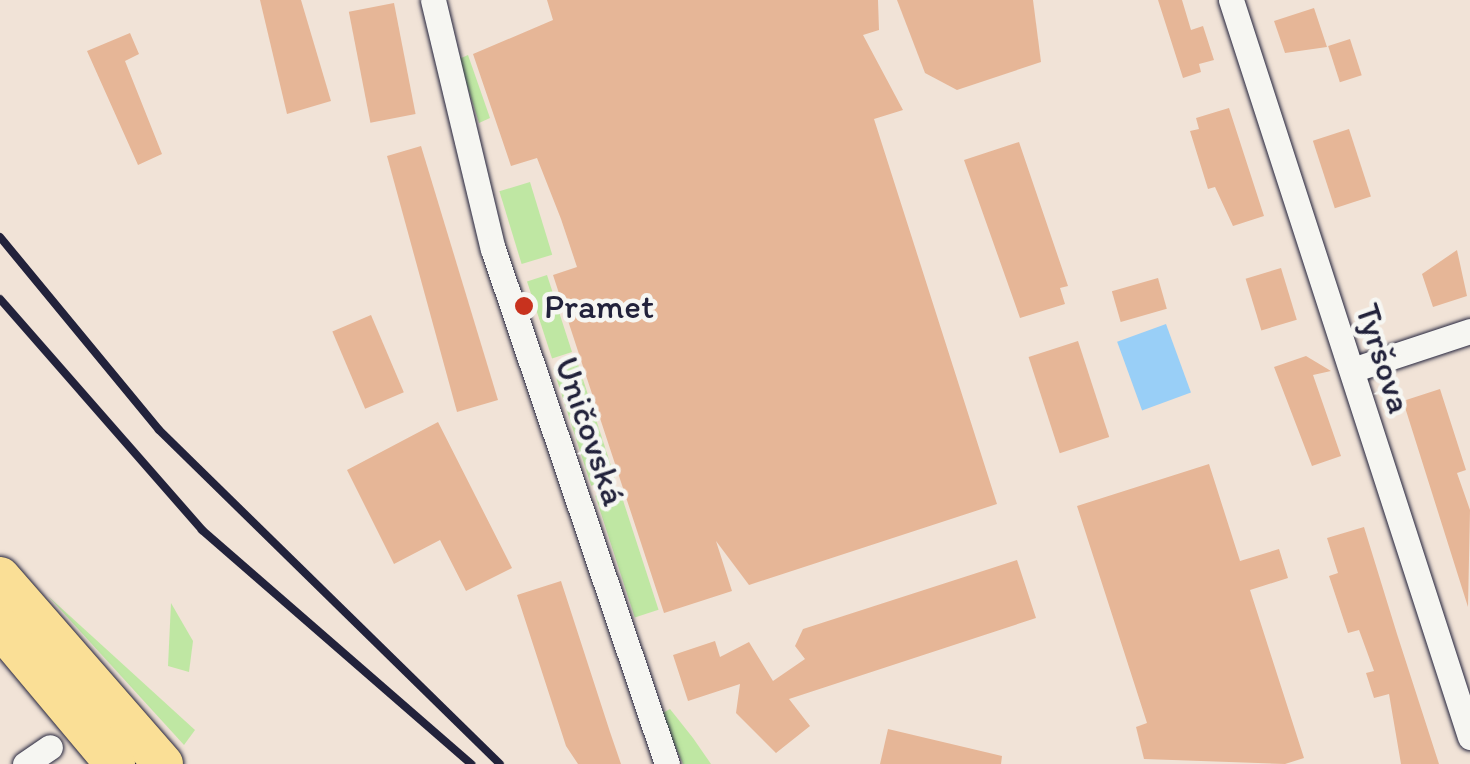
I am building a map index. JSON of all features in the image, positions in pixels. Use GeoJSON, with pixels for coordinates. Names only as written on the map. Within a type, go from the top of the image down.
{"type":"FeatureCollection","features":[{"type":"Feature","properties":{"kind":"main road"},"geometry":{"type":"LineString","coordinates":[[0,577],[164,764]]}},
{"type":"Feature","properties":{"kind":"main road"},"geometry":{"type":"LineString","coordinates":[[0,627],[115,764]]}},
{"type":"Feature","properties":{"kind":"street","name":"Uničovská"},"geometry":{"type":"LineString","coordinates":[[432,0],[493,249],[667,764]]}},
{"type":"Feature","properties":{"kind":"street","name":"Tyršova"},"geometry":{"type":"LineString","coordinates":[[1231,0],[1470,737]]}},
{"type":"Feature","properties":{"kind":"street"},"geometry":{"type":"LineString","coordinates":[[1352,370],[1470,331]]}},
{"type":"Feature","properties":{"kind":"street"},"geometry":{"type":"LineString","coordinates":[[25,764],[50,747]]}},
{"type":"Feature","properties":{"kind":"green space"},"geometry":{"type":"Polygon","coordinates":[[[468,55],[490,118],[479,123],[459,59],[468,55]]]}},
{"type":"Feature","properties":{"kind":"green space"},"geometry":{"type":"Polygon","coordinates":[[[530,182],[552,255],[522,264],[499,191],[530,182]]]}},
{"type":"Feature","properties":{"kind":"green space"},"geometry":{"type":"Polygon","coordinates":[[[547,275],[572,352],[552,359],[527,281],[547,275]]]}},
{"type":"Feature","properties":{"kind":"green space"},"geometry":{"type":"Polygon","coordinates":[[[577,361],[615,478],[591,486],[553,369],[577,361]]]}},
{"type":"Feature","properties":{"kind":"green space"},"geometry":{"type":"Polygon","coordinates":[[[619,488],[659,610],[635,617],[595,496],[619,488]]]}},
{"type":"Feature","properties":{"kind":"green space"},"geometry":{"type":"Polygon","coordinates":[[[48,596],[195,730],[184,745],[48,596]]]}},
{"type":"Feature","properties":{"kind":"green space"},"geometry":{"type":"Polygon","coordinates":[[[171,603],[193,641],[189,672],[168,666],[171,603]]]}},
{"type":"Feature","properties":{"kind":"green space"},"geometry":{"type":"Polygon","coordinates":[[[670,709],[711,764],[683,764],[661,714],[670,709]]]}},
{"type":"Feature","properties":{"kind":"water"},"geometry":{"type":"Polygon","coordinates":[[[1166,324],[1191,393],[1142,410],[1117,342],[1166,324]]]}},
{"type":"Feature","properties":{"kind":"building"},"geometry":{"type":"Polygon","coordinates":[[[260,0],[301,0],[331,101],[287,114],[260,0]]]}},
{"type":"Feature","properties":{"kind":"building"},"geometry":{"type":"Polygon","coordinates":[[[547,0],[878,0],[879,30],[863,35],[903,110],[874,119],[997,504],[749,585],[716,541],[732,591],[664,613],[553,275],[577,267],[561,219],[537,158],[511,166],[473,54],[553,20],[547,0]]]}},
{"type":"Feature","properties":{"kind":"building"},"geometry":{"type":"Polygon","coordinates":[[[897,0],[1033,0],[1041,62],[957,90],[925,73],[897,0]]]}},
{"type":"Feature","properties":{"kind":"building"},"geometry":{"type":"Polygon","coordinates":[[[1158,0],[1182,0],[1191,30],[1203,26],[1214,60],[1199,64],[1201,72],[1183,78],[1158,0]]]}},
{"type":"Feature","properties":{"kind":"building"},"geometry":{"type":"Polygon","coordinates":[[[394,3],[416,114],[370,123],[349,12],[394,3]]]}},
{"type":"Feature","properties":{"kind":"building"},"geometry":{"type":"Polygon","coordinates":[[[1314,8],[1327,47],[1285,53],[1274,21],[1314,8]]]}},
{"type":"Feature","properties":{"kind":"building"},"geometry":{"type":"Polygon","coordinates":[[[130,33],[139,54],[125,61],[162,154],[138,165],[87,51],[130,33]]]}},
{"type":"Feature","properties":{"kind":"building"},"geometry":{"type":"Polygon","coordinates":[[[1350,39],[1362,75],[1340,82],[1328,46],[1350,39]]]}},
{"type":"Feature","properties":{"kind":"building"},"geometry":{"type":"Polygon","coordinates":[[[1229,108],[1264,216],[1233,226],[1215,187],[1208,189],[1190,131],[1199,129],[1196,118],[1229,108]]]}},
{"type":"Feature","properties":{"kind":"building"},"geometry":{"type":"Polygon","coordinates":[[[1349,129],[1371,197],[1335,208],[1313,141],[1349,129]]]}},
{"type":"Feature","properties":{"kind":"building"},"geometry":{"type":"Polygon","coordinates":[[[1019,142],[1068,286],[1060,288],[1065,304],[1020,318],[964,160],[1019,142]]]}},
{"type":"Feature","properties":{"kind":"building"},"geometry":{"type":"Polygon","coordinates":[[[421,146],[498,400],[457,412],[387,156],[421,146]]]}},
{"type":"Feature","properties":{"kind":"building"},"geometry":{"type":"Polygon","coordinates":[[[1457,250],[1467,296],[1433,307],[1422,274],[1457,250]]]}},
{"type":"Feature","properties":{"kind":"building"},"geometry":{"type":"Polygon","coordinates":[[[1281,268],[1297,320],[1261,330],[1246,279],[1281,268]]]}},
{"type":"Feature","properties":{"kind":"building"},"geometry":{"type":"Polygon","coordinates":[[[1158,278],[1167,309],[1121,322],[1112,291],[1158,278]]]}},
{"type":"Feature","properties":{"kind":"building"},"geometry":{"type":"Polygon","coordinates":[[[371,315],[404,392],[365,409],[332,331],[371,315]]]}},
{"type":"Feature","properties":{"kind":"building"},"geometry":{"type":"Polygon","coordinates":[[[1078,341],[1109,437],[1060,453],[1029,357],[1078,341]]]}},
{"type":"Feature","properties":{"kind":"building"},"geometry":{"type":"Polygon","coordinates":[[[1306,356],[1331,371],[1313,375],[1341,456],[1312,466],[1274,367],[1306,356]]]}},
{"type":"Feature","properties":{"kind":"building"},"geometry":{"type":"Polygon","coordinates":[[[1440,389],[1466,470],[1457,473],[1470,510],[1468,607],[1403,401],[1440,389]]]}},
{"type":"Feature","properties":{"kind":"building"},"geometry":{"type":"Polygon","coordinates":[[[438,422],[512,568],[466,591],[440,540],[394,564],[347,470],[438,422]]]}},
{"type":"Feature","properties":{"kind":"building"},"geometry":{"type":"Polygon","coordinates":[[[1209,464],[1240,561],[1279,549],[1288,578],[1250,590],[1304,758],[1285,764],[1144,759],[1136,727],[1147,723],[1077,506],[1209,464]]]}},
{"type":"Feature","properties":{"kind":"building"},"geometry":{"type":"Polygon","coordinates":[[[1364,527],[1439,764],[1401,764],[1389,694],[1374,698],[1366,673],[1374,671],[1359,630],[1348,633],[1329,576],[1338,573],[1327,538],[1364,527]]]}},
{"type":"Feature","properties":{"kind":"building"},"geometry":{"type":"Polygon","coordinates":[[[1017,560],[1036,618],[789,699],[810,726],[776,753],[736,713],[740,684],[688,701],[673,655],[715,641],[720,657],[749,642],[773,681],[805,659],[795,646],[803,629],[1017,560]]]}},
{"type":"Feature","properties":{"kind":"building"},"geometry":{"type":"Polygon","coordinates":[[[561,581],[621,764],[578,764],[566,746],[517,595],[561,581]]]}},
{"type":"Feature","properties":{"kind":"building"},"geometry":{"type":"Polygon","coordinates":[[[888,729],[1002,756],[1001,764],[880,764],[888,729]]]}},
{"type":"Feature","properties":{"kind":"railway"},"geometry":{"type":"LineString","coordinates":[[0,237],[159,430],[500,764]]}},
{"type":"Feature","properties":{"kind":"railway"},"geometry":{"type":"LineString","coordinates":[[0,299],[202,530],[471,764]]}},
{"type":"Feature","properties":{"kind":"place","name":"Pramet"},"geometry":{"type":"Point","coordinates":[524,306]}}]}
